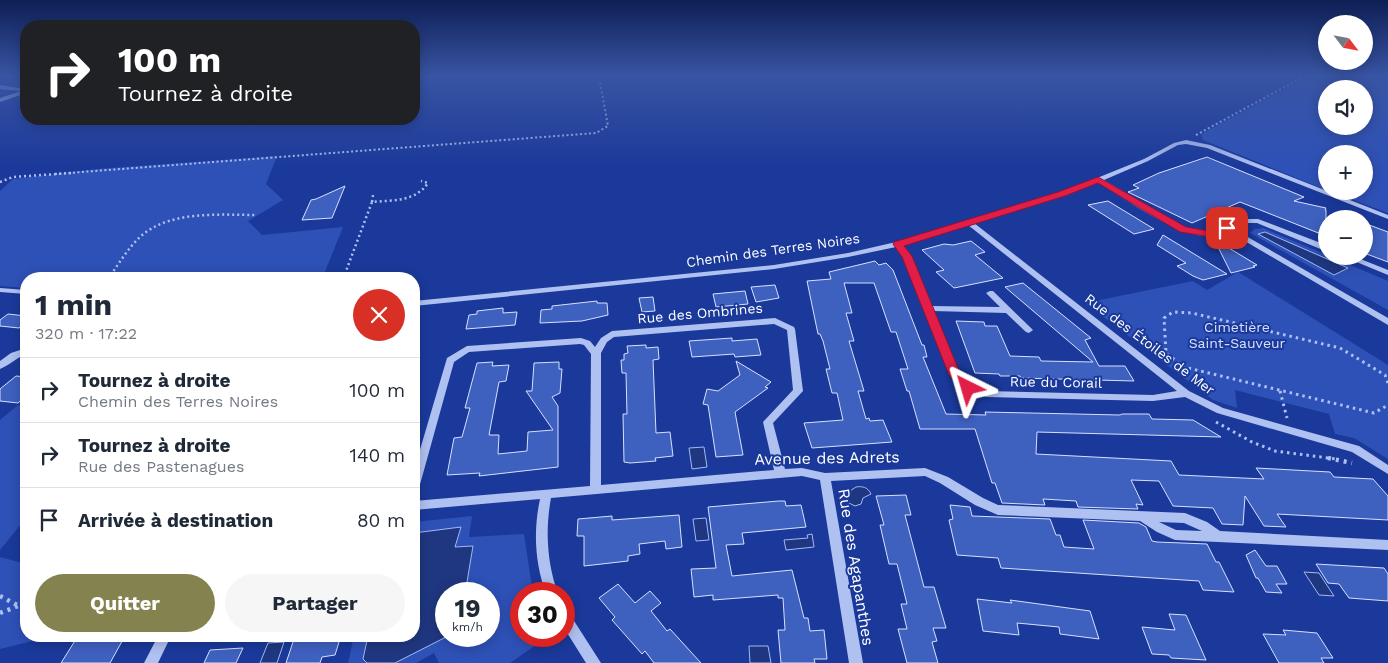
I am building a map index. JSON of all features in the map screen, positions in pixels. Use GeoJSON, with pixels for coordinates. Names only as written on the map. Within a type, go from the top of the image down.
{"type":"FeatureCollection","features":[{"type":"Feature","properties":{"kind":"street","name":"Chemin des Terres Noires"},"geometry":{"type":"LineString","coordinates":[[420,303],[774,266],[848,256],[898,244],[1062,194],[1146,160],[1176,144],[1193,142]]}},
{"type":"Feature","properties":{"kind":"street"},"geometry":{"type":"LineString","coordinates":[[1193,142],[1208,146],[1388,217]]}},
{"type":"Feature","properties":{"kind":"street"},"geometry":{"type":"LineString","coordinates":[[1098,179],[1184,230],[1211,234],[1241,221],[1258,221],[1318,245]]}},
{"type":"Feature","properties":{"kind":"street","name":"Rue des Étoiles de Mer"},"geometry":{"type":"LineString","coordinates":[[970,223],[1186,393],[1220,411],[1355,449],[1388,470]]}},
{"type":"Feature","properties":{"kind":"street"},"geometry":{"type":"LineString","coordinates":[[1227,228],[1388,322]]}},
{"type":"Feature","properties":{"kind":"street","name":"Rue du Corail"},"geometry":{"type":"LineString","coordinates":[[898,244],[907,256],[955,375],[968,388],[988,394],[1153,398],[1186,393]]}},
{"type":"Feature","properties":{"kind":"street"},"geometry":{"type":"LineString","coordinates":[[1368,265],[1388,273]]}},
{"type":"Feature","properties":{"kind":"street"},"geometry":{"type":"LineString","coordinates":[[0,290],[20,292]]}},
{"type":"Feature","properties":{"kind":"street"},"geometry":{"type":"LineString","coordinates":[[990,293],[1030,330]]}},
{"type":"Feature","properties":{"kind":"street"},"geometry":{"type":"LineString","coordinates":[[927,308],[1007,310]]}},
{"type":"Feature","properties":{"kind":"street","name":"Rue des Ombrines"},"geometry":{"type":"LineString","coordinates":[[596,352],[604,340],[612,334],[775,321],[783,323],[791,329],[799,387],[798,391],[768,422],[780,473]]}},
{"type":"Feature","properties":{"kind":"street"},"geometry":{"type":"LineString","coordinates":[[420,467],[450,360],[458,353],[466,349],[581,341],[587,343],[596,352],[595,489]]}},
{"type":"Feature","properties":{"kind":"street"},"geometry":{"type":"LineString","coordinates":[[0,366],[14,355],[20,353]]}},
{"type":"Feature","properties":{"kind":"street","name":"Avenue des Adrets"},"geometry":{"type":"LineString","coordinates":[[420,506],[780,473],[802,472],[825,477],[925,472],[938,476],[983,505],[998,510],[1185,518],[1203,525],[1218,536]]}},
{"type":"Feature","properties":{"kind":"street","name":"Rue des Agapanthes"},"geometry":{"type":"LineString","coordinates":[[825,477],[856,663]]}},
{"type":"Feature","properties":{"kind":"street"},"geometry":{"type":"LineString","coordinates":[[546,495],[541,526],[542,560],[548,582]]}},
{"type":"Feature","properties":{"kind":"street","name":"Avenue des Adrets"},"geometry":{"type":"LineString","coordinates":[[1142,516],[1161,529],[1175,535],[1388,545]]}},
{"type":"Feature","properties":{"kind":"street"},"geometry":{"type":"LineString","coordinates":[[575,634],[594,663]]}},
{"type":"Feature","properties":{"kind":"street"},"geometry":{"type":"LineString","coordinates":[[151,663],[162,642]]}},
{"type":"Feature","properties":{"kind":"path"},"geometry":{"type":"LineString","coordinates":[[0,182],[13,177],[596,133],[608,126],[604,106]]}},
{"type":"Feature","properties":{"kind":"path"},"geometry":{"type":"LineString","coordinates":[[1193,142],[1196,134],[1249,106]]}},
{"type":"Feature","properties":{"kind":"path"},"geometry":{"type":"LineString","coordinates":[[372,202],[402,200],[416,196],[422,192],[428,183],[421,181]]}},
{"type":"Feature","properties":{"kind":"path"},"geometry":{"type":"LineString","coordinates":[[346,272],[373,195]]}},
{"type":"Feature","properties":{"kind":"path"},"geometry":{"type":"LineString","coordinates":[[114,272],[144,234],[164,224],[185,218],[256,215]]}},
{"type":"Feature","properties":{"kind":"path"},"geometry":{"type":"LineString","coordinates":[[1388,384],[1385,375],[1340,348],[1192,313],[1169,312],[1164,318],[1166,352],[1184,367],[1374,413],[1388,405]]}},
{"type":"Feature","properties":{"kind":"path"},"geometry":{"type":"LineString","coordinates":[[1280,390],[1291,431]]}},
{"type":"Feature","properties":{"kind":"path"},"geometry":{"type":"LineString","coordinates":[[1212,420],[1254,444],[1276,452],[1337,458],[1356,464]]}},
{"type":"Feature","properties":{"kind":"path"},"geometry":{"type":"LineString","coordinates":[[0,596],[19,606]]}},
{"type":"Feature","properties":{"kind":"path"},"geometry":{"type":"LineString","coordinates":[[0,613],[19,606]]}},
{"type":"Feature","properties":{"kind":"green space"},"geometry":{"type":"Polygon","coordinates":[[[1254,106],[1318,106],[1318,135],[1373,135],[1373,106],[1388,106],[1388,213],[1353,200],[1373,200],[1373,145],[1318,145],[1318,187],[1203,140],[1201,134],[1254,106]]]}},
{"type":"Feature","properties":{"kind":"green space"},"geometry":{"type":"Polygon","coordinates":[[[277,156],[266,184],[283,200],[248,221],[262,235],[343,227],[325,272],[20,272],[20,288],[0,286],[0,191],[13,179],[97,169],[277,156]]]}},
{"type":"Feature","properties":{"kind":"green space"},"geometry":{"type":"Polygon","coordinates":[[[1263,228],[1318,251],[1318,265],[1350,265],[1388,281],[1388,310],[1250,233],[1255,229],[1263,228]]]}},
{"type":"Feature","properties":{"kind":"green space","name":"Cimetière Saint-Sauveur"},"geometry":{"type":"Polygon","coordinates":[[[1238,272],[1388,365],[1388,459],[1354,438],[1335,434],[1329,414],[1235,390],[1237,408],[1213,400],[1085,303],[1193,281],[1207,290],[1238,272]]]}},
{"type":"Feature","properties":{"kind":"green space"},"geometry":{"type":"Polygon","coordinates":[[[20,405],[20,525],[0,550],[0,420],[20,405]]]}},
{"type":"Feature","properties":{"kind":"green space"},"geometry":{"type":"Polygon","coordinates":[[[472,516],[469,537],[524,534],[531,582],[510,582],[510,647],[533,647],[510,663],[439,663],[434,653],[416,663],[348,663],[353,642],[420,642],[420,521],[472,516]]]}},
{"type":"Feature","properties":{"kind":"green space"},"geometry":{"type":"Polygon","coordinates":[[[0,557],[20,562],[20,642],[29,642],[0,649],[0,557]]]}},
{"type":"Feature","properties":{"kind":"shaded area"},"geometry":{"type":"Polygon","coordinates":[[[1265,232],[1318,255],[1318,265],[1341,265],[1348,268],[1334,275],[1258,234],[1265,232]]]}},
{"type":"Feature","properties":{"kind":"shaded area"},"geometry":{"type":"Polygon","coordinates":[[[704,447],[707,467],[692,469],[689,448],[704,447]]]}},
{"type":"Feature","properties":{"kind":"shaded area"},"geometry":{"type":"Polygon","coordinates":[[[856,487],[865,488],[871,494],[863,498],[861,504],[855,506],[847,502],[846,499],[850,491],[856,487]]]}},
{"type":"Feature","properties":{"kind":"shaded area"},"geometry":{"type":"Polygon","coordinates":[[[706,518],[709,540],[696,541],[693,519],[706,518]]]}},
{"type":"Feature","properties":{"kind":"shaded area"},"geometry":{"type":"Polygon","coordinates":[[[461,527],[455,547],[473,546],[467,582],[435,582],[435,643],[395,663],[367,663],[363,659],[367,642],[420,642],[420,532],[461,527]]]}},
{"type":"Feature","properties":{"kind":"shaded area"},"geometry":{"type":"Polygon","coordinates":[[[812,534],[814,547],[786,550],[784,540],[808,538],[807,535],[812,534]]]}},
{"type":"Feature","properties":{"kind":"shaded area"},"geometry":{"type":"Polygon","coordinates":[[[1304,572],[1319,573],[1334,596],[1319,595],[1304,572]]]}},
{"type":"Feature","properties":{"kind":"shaded area"},"geometry":{"type":"Polygon","coordinates":[[[284,642],[277,663],[260,663],[268,643],[284,642]]]}},
{"type":"Feature","properties":{"kind":"shaded area"},"geometry":{"type":"Polygon","coordinates":[[[749,646],[768,646],[771,663],[750,663],[749,646]]]}},
{"type":"Feature","properties":{"kind":"building"},"geometry":{"type":"Polygon","coordinates":[[[1207,157],[1304,197],[1294,201],[1326,208],[1325,210],[1318,210],[1318,233],[1240,202],[1192,223],[1128,192],[1139,188],[1133,185],[1159,173],[1207,157]]]}},
{"type":"Feature","properties":{"kind":"building"},"geometry":{"type":"Polygon","coordinates":[[[345,186],[332,218],[302,220],[311,200],[345,186]]]}},
{"type":"Feature","properties":{"kind":"building"},"geometry":{"type":"Polygon","coordinates":[[[1108,201],[1154,229],[1134,234],[1088,205],[1108,201]]]}},
{"type":"Feature","properties":{"kind":"building"},"geometry":{"type":"Polygon","coordinates":[[[1373,226],[1388,232],[1388,262],[1373,256],[1373,226]]]}},
{"type":"Feature","properties":{"kind":"building"},"geometry":{"type":"Polygon","coordinates":[[[1163,235],[1227,274],[1203,280],[1193,276],[1177,266],[1186,263],[1157,245],[1163,235]]]}},
{"type":"Feature","properties":{"kind":"building"},"geometry":{"type":"Polygon","coordinates":[[[1214,239],[1257,265],[1231,273],[1214,239]]]}},
{"type":"Feature","properties":{"kind":"building"},"geometry":{"type":"Polygon","coordinates":[[[971,241],[985,252],[975,255],[1003,278],[954,288],[936,272],[944,270],[922,250],[944,244],[953,245],[971,241]]]}},
{"type":"Feature","properties":{"kind":"building"},"geometry":{"type":"Polygon","coordinates":[[[875,261],[879,265],[886,263],[893,270],[922,345],[924,345],[927,357],[923,357],[946,414],[986,415],[985,412],[1149,414],[1152,419],[1193,420],[1221,437],[1037,432],[1036,454],[1171,461],[1179,475],[1264,479],[1256,468],[1330,472],[1334,477],[1373,479],[1388,496],[1388,520],[1277,514],[1286,527],[1264,526],[1245,496],[1243,525],[1222,524],[1213,508],[1173,506],[1159,481],[1131,480],[1143,505],[1136,504],[1138,509],[1078,507],[1076,501],[1043,499],[1045,505],[1002,503],[995,483],[992,483],[975,429],[920,429],[909,391],[907,391],[900,369],[908,369],[896,332],[891,332],[874,283],[844,283],[852,313],[846,313],[854,341],[849,341],[864,391],[858,391],[866,419],[869,418],[870,421],[883,420],[892,442],[812,448],[804,423],[843,420],[837,393],[832,393],[826,369],[830,369],[823,341],[820,334],[818,334],[807,281],[831,279],[829,272],[875,261]]]}},
{"type":"Feature","properties":{"kind":"building"},"geometry":{"type":"Polygon","coordinates":[[[1023,283],[1091,338],[1085,340],[1099,366],[1125,366],[1134,381],[1021,378],[1020,376],[975,373],[956,321],[984,322],[985,326],[997,326],[1010,356],[1039,357],[1041,361],[1093,362],[1005,287],[1023,283]]]}},
{"type":"Feature","properties":{"kind":"building"},"geometry":{"type":"Polygon","coordinates":[[[775,285],[779,298],[756,302],[751,287],[775,285]]]}},
{"type":"Feature","properties":{"kind":"building"},"geometry":{"type":"Polygon","coordinates":[[[745,291],[748,304],[716,307],[713,294],[745,291]]]}},
{"type":"Feature","properties":{"kind":"building"},"geometry":{"type":"Polygon","coordinates":[[[653,297],[655,311],[642,312],[639,298],[653,297]]]}},
{"type":"Feature","properties":{"kind":"building"},"geometry":{"type":"Polygon","coordinates":[[[597,301],[597,303],[607,303],[608,315],[582,321],[540,323],[541,310],[552,309],[552,306],[597,301]]]}},
{"type":"Feature","properties":{"kind":"building"},"geometry":{"type":"Polygon","coordinates":[[[503,308],[503,313],[517,312],[515,325],[466,329],[469,315],[477,314],[477,311],[503,308]]]}},
{"type":"Feature","properties":{"kind":"building"},"geometry":{"type":"Polygon","coordinates":[[[8,314],[20,315],[20,327],[0,326],[0,320],[8,314]]]}},
{"type":"Feature","properties":{"kind":"building"},"geometry":{"type":"Polygon","coordinates":[[[732,338],[732,341],[757,339],[761,355],[735,357],[734,354],[692,357],[689,341],[732,338]]]}},
{"type":"Feature","properties":{"kind":"building"},"geometry":{"type":"Polygon","coordinates":[[[646,345],[646,348],[658,347],[659,359],[653,360],[656,433],[670,432],[673,456],[655,458],[656,461],[630,463],[624,462],[623,414],[627,414],[626,373],[622,373],[621,360],[624,360],[624,354],[628,353],[627,346],[646,345]]]}},
{"type":"Feature","properties":{"kind":"building"},"geometry":{"type":"Polygon","coordinates":[[[736,361],[771,382],[765,387],[768,388],[735,412],[743,455],[716,457],[708,405],[703,404],[707,389],[718,391],[740,375],[736,361]]]}},
{"type":"Feature","properties":{"kind":"building"},"geometry":{"type":"Polygon","coordinates":[[[493,362],[492,366],[509,365],[506,381],[499,382],[489,435],[499,435],[498,454],[527,451],[528,432],[553,430],[526,391],[532,391],[534,363],[559,362],[559,369],[562,369],[560,393],[552,397],[558,406],[558,467],[479,476],[480,473],[447,475],[454,438],[462,437],[470,408],[465,408],[477,363],[493,362]]]}},
{"type":"Feature","properties":{"kind":"building"},"geometry":{"type":"Polygon","coordinates":[[[16,376],[20,376],[20,401],[18,403],[0,401],[0,389],[16,376]]]}},
{"type":"Feature","properties":{"kind":"building"},"geometry":{"type":"Polygon","coordinates":[[[906,495],[911,515],[905,515],[924,587],[934,587],[946,628],[933,628],[937,641],[932,642],[938,663],[907,663],[898,629],[907,629],[901,604],[907,604],[897,564],[889,564],[880,525],[884,525],[876,496],[906,495]]]}},
{"type":"Feature","properties":{"kind":"building"},"geometry":{"type":"Polygon","coordinates":[[[785,501],[786,506],[801,505],[806,527],[742,533],[744,544],[726,545],[732,576],[792,570],[804,618],[808,618],[810,631],[824,630],[827,659],[814,659],[815,663],[781,663],[778,630],[785,630],[783,598],[778,598],[778,595],[713,600],[713,595],[694,597],[691,569],[716,568],[708,507],[785,501]]]}},
{"type":"Feature","properties":{"kind":"building"},"geometry":{"type":"Polygon","coordinates":[[[950,505],[970,507],[972,516],[1050,519],[1056,535],[1060,535],[1064,547],[1094,549],[1083,520],[1139,523],[1146,527],[1152,541],[1207,544],[1216,562],[1219,562],[1234,592],[1203,590],[1199,581],[1001,568],[998,558],[957,555],[949,520],[953,519],[950,505]]]}},
{"type":"Feature","properties":{"kind":"building"},"geometry":{"type":"Polygon","coordinates":[[[679,515],[682,547],[666,549],[665,541],[639,544],[640,554],[628,556],[628,561],[584,566],[584,536],[577,536],[578,519],[612,516],[612,520],[679,515]]]}},
{"type":"Feature","properties":{"kind":"building"},"geometry":{"type":"Polygon","coordinates":[[[1255,550],[1266,566],[1277,566],[1287,584],[1276,584],[1282,593],[1266,592],[1258,578],[1256,578],[1246,555],[1255,550]]]}},
{"type":"Feature","properties":{"kind":"building"},"geometry":{"type":"Polygon","coordinates":[[[1316,564],[1384,568],[1388,574],[1388,601],[1349,598],[1339,584],[1328,583],[1316,564]]]}},
{"type":"Feature","properties":{"kind":"building"},"geometry":{"type":"Polygon","coordinates":[[[618,584],[635,603],[650,591],[661,603],[651,611],[667,631],[670,629],[701,663],[654,663],[645,651],[642,654],[612,620],[615,617],[599,598],[618,584]]]}},
{"type":"Feature","properties":{"kind":"building"},"geometry":{"type":"Polygon","coordinates":[[[977,599],[1012,603],[1010,600],[1090,611],[1099,639],[1060,634],[1059,627],[1017,623],[1019,635],[983,631],[977,599]]]}},
{"type":"Feature","properties":{"kind":"building"},"geometry":{"type":"Polygon","coordinates":[[[1169,614],[1186,615],[1206,660],[1171,658],[1169,655],[1152,654],[1142,627],[1175,630],[1169,614]]]}},
{"type":"Feature","properties":{"kind":"building"},"geometry":{"type":"Polygon","coordinates":[[[1283,630],[1317,633],[1333,658],[1321,658],[1324,663],[1279,663],[1263,634],[1286,635],[1283,630]]]}},
{"type":"Feature","properties":{"kind":"building"},"geometry":{"type":"Polygon","coordinates":[[[74,642],[122,642],[110,663],[61,663],[74,642]]]}},
{"type":"Feature","properties":{"kind":"building"},"geometry":{"type":"Polygon","coordinates":[[[293,642],[339,642],[335,655],[322,657],[320,663],[286,663],[293,642]]]}},
{"type":"Feature","properties":{"kind":"building"},"geometry":{"type":"Polygon","coordinates":[[[243,648],[236,663],[204,663],[210,650],[243,648]]]}},
{"type":"Feature","properties":{"kind":"route"},"geometry":{"type":"LineString","coordinates":[[968,388],[955,375],[907,256],[898,244],[1062,194],[1098,179],[1184,230],[1200,234],[1211,234],[1227,228]]}}]}
